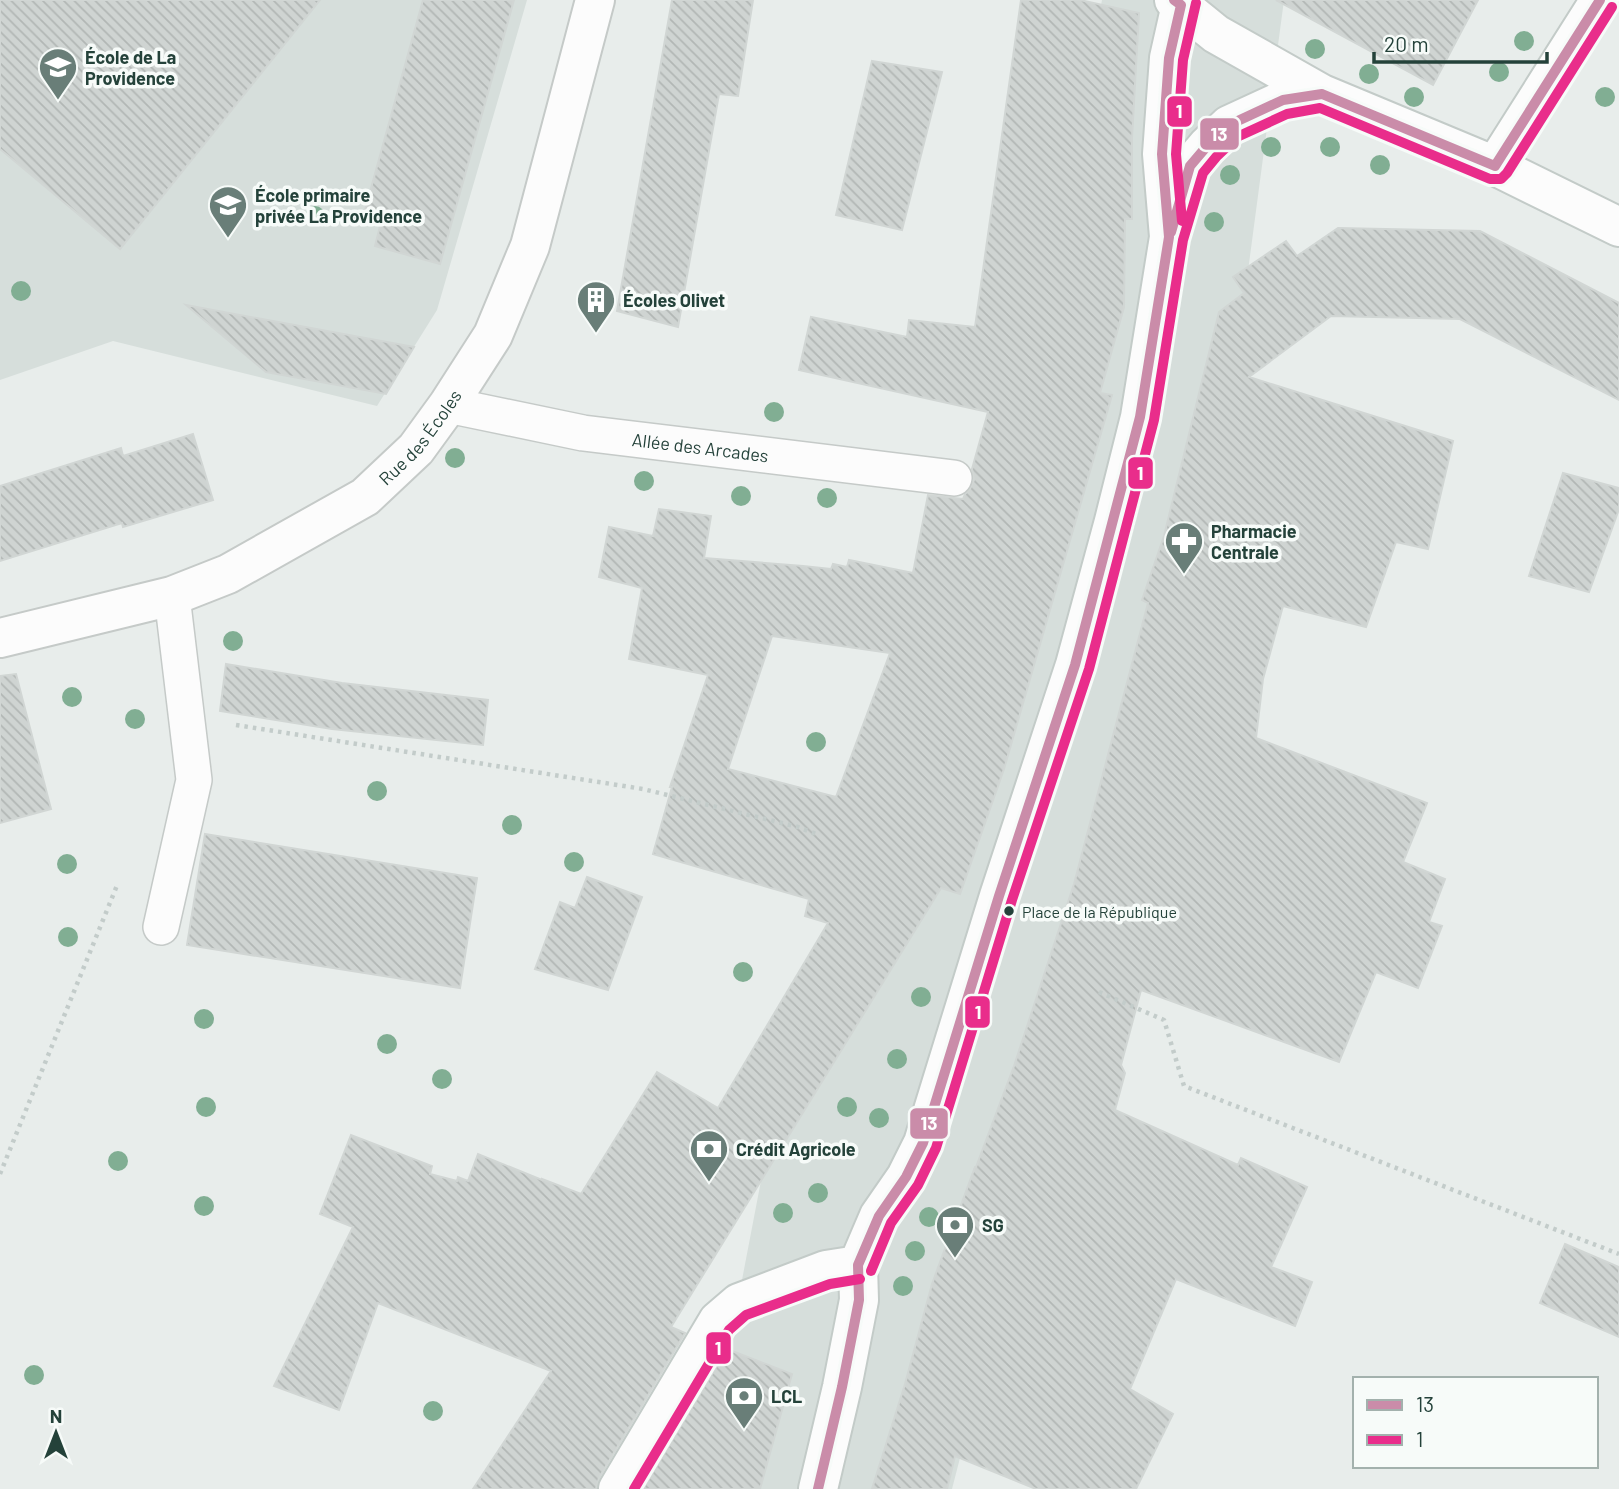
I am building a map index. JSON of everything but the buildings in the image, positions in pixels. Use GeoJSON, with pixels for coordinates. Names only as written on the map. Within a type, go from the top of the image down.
{"type":"FeatureCollection","features":[{"type":"Feature","properties":{"kind":"street","name":"Rue des Écoles"},"geometry":{"type":"LineString","coordinates":[[0,638],[172,597],[228,574],[365,497],[416,449],[493,335],[530,246],[595,0]]}},
{"type":"Feature","properties":{"kind":"street"},"geometry":{"type":"LineString","coordinates":[[1495,166],[1600,0]]}},
{"type":"Feature","properties":{"kind":"street"},"geometry":{"type":"LineString","coordinates":[[1179,2],[1216,34],[1322,94],[1495,166],[1619,227]]}},
{"type":"Feature","properties":{"kind":"street"},"geometry":{"type":"LineString","coordinates":[[1170,237],[1162,154],[1169,58],[1179,2]]}},
{"type":"Feature","properties":{"kind":"street"},"geometry":{"type":"LineString","coordinates":[[818,1489],[859,1300],[858,1265],[879,1216],[906,1177],[923,1143],[999,895],[1075,665],[1140,417],[1170,237],[1190,166],[1228,125],[1283,100],[1322,94]]}},
{"type":"Feature","properties":{"kind":"street"},"geometry":{"type":"LineString","coordinates":[[618,1489],[718,1321],[739,1303],[826,1270],[858,1265]]}},
{"type":"Feature","properties":{"kind":"lane","name":"Allée des Arcades"},"geometry":{"type":"LineString","coordinates":[[448,405],[583,433],[954,478]]}},
{"type":"Feature","properties":{"kind":"lane"},"geometry":{"type":"LineString","coordinates":[[161,927],[194,780],[172,597]]}},
{"type":"Feature","properties":{"kind":"path"},"geometry":{"type":"LineString","coordinates":[[186,717],[643,789],[816,834]]}},
{"type":"Feature","properties":{"kind":"path"},"geometry":{"type":"LineString","coordinates":[[0,1174],[118,883]]}},
{"type":"Feature","properties":{"kind":"path"},"geometry":{"type":"LineString","coordinates":[[1099,992],[1164,1020],[1184,1086],[1619,1254]]}},
{"type":"Feature","properties":{"kind":"shaded area"},"geometry":{"type":"Polygon","coordinates":[[[0,0],[527,0],[437,310],[377,406],[113,341],[0,380],[0,0]]]}},
{"type":"Feature","properties":{"kind":"shaded area"},"geometry":{"type":"Polygon","coordinates":[[[1102,0],[1284,0],[1229,414],[952,1489],[702,1489],[786,1050],[916,840],[1078,124],[1102,0]]]}},
{"type":"Feature","properties":{"kind":"transit line","name":"13"},"geometry":{"type":"LineString","coordinates":[[818,1489],[859,1300],[858,1265],[879,1216],[906,1177],[923,1143],[999,896],[1075,665],[1140,417],[1169,237],[1162,154],[1169,58],[1181,5],[1174,0]]}},
{"type":"Feature","properties":{"kind":"transit line","name":"13"},"geometry":{"type":"LineString","coordinates":[[1495,166],[1600,0]]}},
{"type":"Feature","properties":{"kind":"transit line","name":"1"},"geometry":{"type":"LineString","coordinates":[[1182,221],[1176,154],[1183,60],[1196,3]]}},
{"type":"Feature","properties":{"kind":"transit line","name":"1"},"geometry":{"type":"LineString","coordinates":[[871,1271],[891,1223],[918,1185],[936,1148],[1012,900],[1089,669],[1154,420],[1183,240],[1203,173],[1237,137],[1287,114],[1320,108],[1490,179],[1501,179],[1612,7]]}},
{"type":"Feature","properties":{"kind":"transit line","name":"13"},"geometry":{"type":"LineString","coordinates":[[1322,94],[1495,166]]}},
{"type":"Feature","properties":{"kind":"transit line","name":"13"},"geometry":{"type":"LineString","coordinates":[[1171,232],[1190,166],[1229,125],[1283,100],[1322,94]]}},
{"type":"Feature","properties":{"kind":"transit line","name":"1"},"geometry":{"type":"LineString","coordinates":[[634,1489],[729,1330],[746,1315],[830,1284],[860,1279]]}},
{"type":"Feature","properties":{"kind":"place","name":"École de La Providence"},"geometry":{"type":"Point","coordinates":[58,101]}},
{"type":"Feature","properties":{"kind":"place","name":"École primaire privée La Providence"},"geometry":{"type":"Point","coordinates":[228,239]}},
{"type":"Feature","properties":{"kind":"place","name":"Écoles Olivet"},"geometry":{"type":"Point","coordinates":[596,334]}},
{"type":"Feature","properties":{"kind":"place","name":"Pharmacie Centrale"},"geometry":{"type":"Point","coordinates":[1184,575]}},
{"type":"Feature","properties":{"kind":"place","name":"Place de la République"},"geometry":{"type":"Point","coordinates":[1009,911]}},
{"type":"Feature","properties":{"kind":"place","name":"Crédit Agricole"},"geometry":{"type":"Point","coordinates":[709,1183]}},
{"type":"Feature","properties":{"kind":"place","name":"SG"},"geometry":{"type":"Point","coordinates":[955,1259]}},
{"type":"Feature","properties":{"kind":"place","name":"LCL"},"geometry":{"type":"Point","coordinates":[744,1430]}}]}
